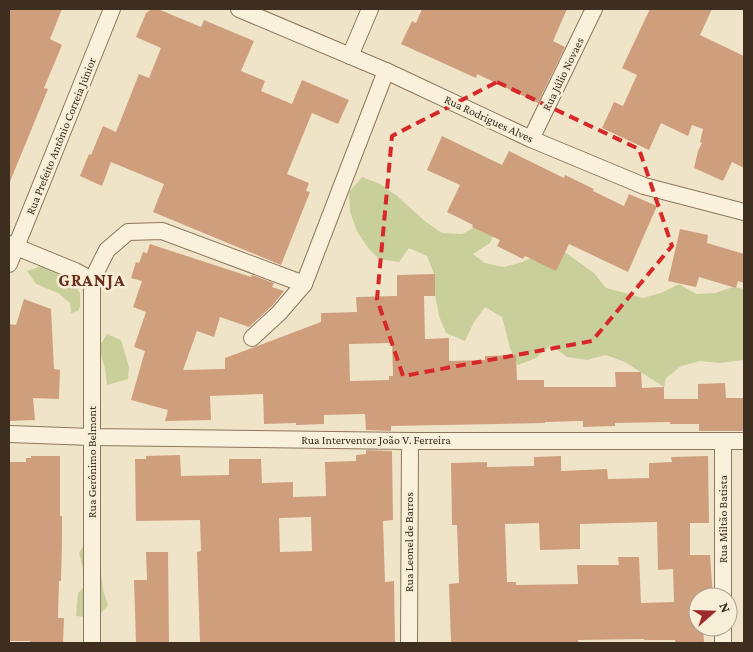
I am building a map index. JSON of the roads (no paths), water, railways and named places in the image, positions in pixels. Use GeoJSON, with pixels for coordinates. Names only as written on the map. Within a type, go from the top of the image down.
{"type":"FeatureCollection","features":[{"type":"Feature","properties":{"kind":"street","name":"Rua Prefeito Antônio Correia Júnior"},"geometry":{"type":"LineString","coordinates":[[9,264],[12,245],[112,9]]}},
{"type":"Feature","properties":{"kind":"street","name":"Rua Rodrigues Alves"},"geometry":{"type":"LineString","coordinates":[[239,9],[386,71],[531,139],[644,186],[744,212]]}},
{"type":"Feature","properties":{"kind":"street"},"geometry":{"type":"LineString","coordinates":[[350,56],[370,9]]}},
{"type":"Feature","properties":{"kind":"street","name":"Rua Júlio Novaes"},"geometry":{"type":"LineString","coordinates":[[531,139],[594,9]]}},
{"type":"Feature","properties":{"kind":"street"},"geometry":{"type":"LineString","coordinates":[[252,338],[279,314],[304,284],[386,71]]}},
{"type":"Feature","properties":{"kind":"street"},"geometry":{"type":"LineString","coordinates":[[12,245],[92,280],[107,250],[128,232],[162,231],[304,284]]}},
{"type":"Feature","properties":{"kind":"street","name":"Rua Gerônimo Belmont"},"geometry":{"type":"LineString","coordinates":[[92,280],[92,643]]}},
{"type":"Feature","properties":{"kind":"street","name":"Rua Interventor João V. Ferreira"},"geometry":{"type":"LineString","coordinates":[[9,434],[92,437],[744,441]]}},
{"type":"Feature","properties":{"kind":"street","name":"Rua Leonel de Barros"},"geometry":{"type":"LineString","coordinates":[[409,643],[410,440]]}},
{"type":"Feature","properties":{"kind":"street","name":"Rua Miltão Batista"},"geometry":{"type":"LineString","coordinates":[[723,441],[723,587]]}},
{"type":"Feature","properties":{"kind":"district","name":"GRANJA"},"geometry":{"type":"Point","coordinates":[92,280]}}]}
